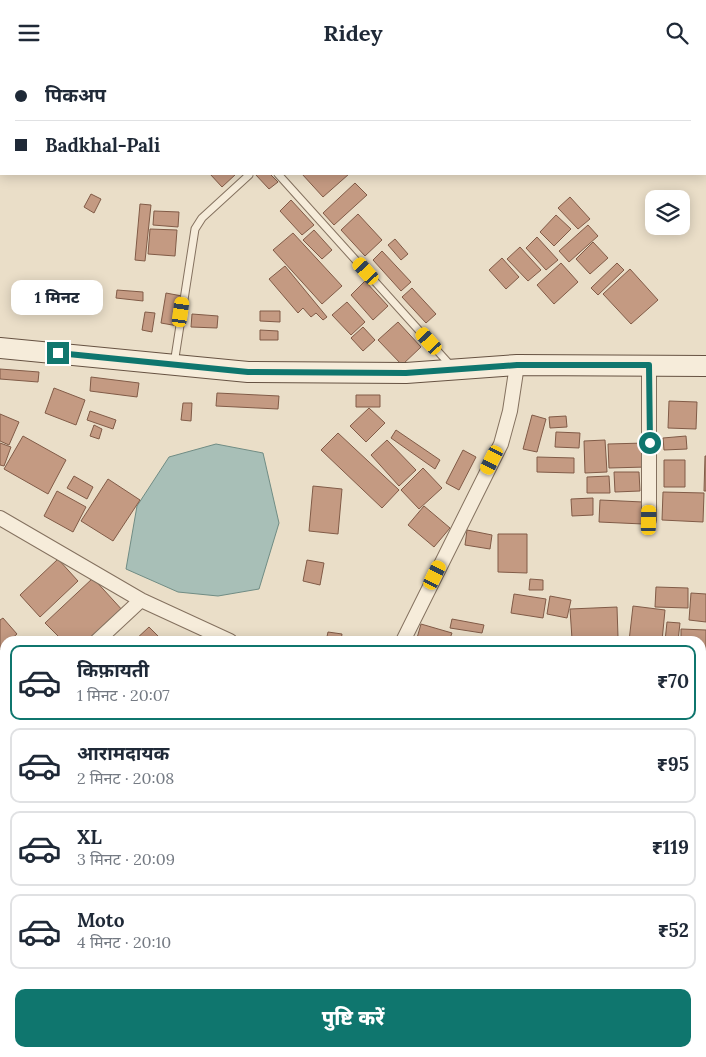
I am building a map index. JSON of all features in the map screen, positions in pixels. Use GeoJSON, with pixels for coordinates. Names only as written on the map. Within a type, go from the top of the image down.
{"type":"FeatureCollection","features":[{"type":"Feature","properties":{"kind":"street"},"geometry":{"type":"LineString","coordinates":[[0,348],[248,372],[406,373],[517,365],[706,366]]}},
{"type":"Feature","properties":{"kind":"street"},"geometry":{"type":"LineString","coordinates":[[405,636],[501,444],[510,411],[517,365]]}},
{"type":"Feature","properties":{"kind":"street"},"geometry":{"type":"LineString","coordinates":[[649,365],[649,520]]}},
{"type":"Feature","properties":{"kind":"street"},"geometry":{"type":"LineString","coordinates":[[0,518],[141,600],[219,636]]}},
{"type":"Feature","properties":{"kind":"street"},"geometry":{"type":"LineString","coordinates":[[101,636],[141,600]]}},
{"type":"Feature","properties":{"kind":"lane"},"geometry":{"type":"LineString","coordinates":[[174,364],[195,229],[202,218],[249,175]]}},
{"type":"Feature","properties":{"kind":"lane"},"geometry":{"type":"LineString","coordinates":[[279,175],[454,369]]}},
{"type":"Feature","properties":{"kind":"water"},"geometry":{"type":"Polygon","coordinates":[[[216,444],[263,453],[279,523],[259,589],[218,596],[178,592],[126,569],[137,506],[169,457],[216,444]]]}},
{"type":"Feature","properties":{"kind":"building"},"geometry":{"type":"Polygon","coordinates":[[[211,175],[235,175],[222,187],[211,175]]]}},
{"type":"Feature","properties":{"kind":"building"},"geometry":{"type":"Polygon","coordinates":[[[256,175],[271,175],[278,182],[269,189],[256,175]]]}},
{"type":"Feature","properties":{"kind":"building"},"geometry":{"type":"Polygon","coordinates":[[[303,175],[348,175],[323,197],[303,175]]]}},
{"type":"Feature","properties":{"kind":"building"},"geometry":{"type":"Polygon","coordinates":[[[355,183],[367,195],[334,225],[323,213],[355,183]]]}},
{"type":"Feature","properties":{"kind":"building"},"geometry":{"type":"Polygon","coordinates":[[[91,194],[101,199],[94,213],[84,207],[91,194]]]}},
{"type":"Feature","properties":{"kind":"building"},"geometry":{"type":"Polygon","coordinates":[[[570,197],[590,219],[578,229],[558,208],[570,197]]]}},
{"type":"Feature","properties":{"kind":"building"},"geometry":{"type":"Polygon","coordinates":[[[291,200],[314,225],[302,235],[280,211],[291,200]]]}},
{"type":"Feature","properties":{"kind":"building"},"geometry":{"type":"Polygon","coordinates":[[[140,204],[151,205],[145,261],[135,260],[140,204]]]}},
{"type":"Feature","properties":{"kind":"building"},"geometry":{"type":"Polygon","coordinates":[[[154,211],[179,212],[178,227],[153,225],[154,211]]]}},
{"type":"Feature","properties":{"kind":"building"},"geometry":{"type":"Polygon","coordinates":[[[358,214],[382,240],[365,256],[341,230],[358,214]]]}},
{"type":"Feature","properties":{"kind":"building"},"geometry":{"type":"Polygon","coordinates":[[[556,215],[571,229],[554,246],[540,232],[556,215]]]}},
{"type":"Feature","properties":{"kind":"building"},"geometry":{"type":"Polygon","coordinates":[[[588,225],[598,236],[569,262],[559,251],[588,225]]]}},
{"type":"Feature","properties":{"kind":"building"},"geometry":{"type":"Polygon","coordinates":[[[150,229],[177,230],[175,256],[148,254],[150,229]]]}},
{"type":"Feature","properties":{"kind":"building"},"geometry":{"type":"Polygon","coordinates":[[[314,230],[332,250],[322,259],[303,240],[314,230]]]}},
{"type":"Feature","properties":{"kind":"building"},"geometry":{"type":"Polygon","coordinates":[[[293,233],[342,286],[322,304],[273,250],[293,233]]]}},
{"type":"Feature","properties":{"kind":"building"},"geometry":{"type":"Polygon","coordinates":[[[537,237],[558,260],[546,270],[526,248],[537,237]]]}},
{"type":"Feature","properties":{"kind":"building"},"geometry":{"type":"Polygon","coordinates":[[[395,239],[408,254],[401,260],[388,245],[395,239]]]}},
{"type":"Feature","properties":{"kind":"building"},"geometry":{"type":"Polygon","coordinates":[[[593,242],[608,258],[590,274],[576,259],[593,242]]]}},
{"type":"Feature","properties":{"kind":"building"},"geometry":{"type":"Polygon","coordinates":[[[520,247],[541,270],[528,281],[507,259],[520,247]]]}},
{"type":"Feature","properties":{"kind":"building"},"geometry":{"type":"Polygon","coordinates":[[[382,251],[411,282],[401,291],[373,260],[382,251]]]}},
{"type":"Feature","properties":{"kind":"building"},"geometry":{"type":"Polygon","coordinates":[[[502,258],[519,277],[506,289],[489,270],[502,258]]]}},
{"type":"Feature","properties":{"kind":"building"},"geometry":{"type":"Polygon","coordinates":[[[561,263],[578,282],[554,304],[537,285],[561,263]]]}},
{"type":"Feature","properties":{"kind":"building"},"geometry":{"type":"Polygon","coordinates":[[[617,263],[624,270],[598,295],[591,288],[617,263]]]}},
{"type":"Feature","properties":{"kind":"building"},"geometry":{"type":"Polygon","coordinates":[[[285,266],[327,317],[323,320],[316,313],[311,317],[303,308],[298,313],[269,279],[285,266]]]}},
{"type":"Feature","properties":{"kind":"building"},"geometry":{"type":"Polygon","coordinates":[[[630,269],[658,300],[631,324],[603,294],[630,269]]]}},
{"type":"Feature","properties":{"kind":"building"},"geometry":{"type":"Polygon","coordinates":[[[365,281],[388,306],[373,320],[351,295],[365,281]]]}},
{"type":"Feature","properties":{"kind":"building"},"geometry":{"type":"Polygon","coordinates":[[[412,288],[436,314],[426,323],[402,297],[412,288]]]}},
{"type":"Feature","properties":{"kind":"building"},"geometry":{"type":"Polygon","coordinates":[[[117,290],[143,292],[143,301],[116,298],[117,290]]]}},
{"type":"Feature","properties":{"kind":"building"},"geometry":{"type":"Polygon","coordinates":[[[166,293],[182,296],[178,326],[161,323],[166,293]]]}},
{"type":"Feature","properties":{"kind":"building"},"geometry":{"type":"Polygon","coordinates":[[[347,302],[365,322],[351,335],[332,315],[347,302]]]}},
{"type":"Feature","properties":{"kind":"building"},"geometry":{"type":"Polygon","coordinates":[[[260,311],[280,311],[280,322],[260,321],[260,311]]]}},
{"type":"Feature","properties":{"kind":"building"},"geometry":{"type":"Polygon","coordinates":[[[145,312],[155,313],[152,332],[142,330],[145,312]]]}},
{"type":"Feature","properties":{"kind":"building"},"geometry":{"type":"Polygon","coordinates":[[[192,314],[218,316],[217,328],[191,327],[192,314]]]}},
{"type":"Feature","properties":{"kind":"building"},"geometry":{"type":"Polygon","coordinates":[[[398,322],[421,347],[402,365],[378,340],[398,322]]]}},
{"type":"Feature","properties":{"kind":"building"},"geometry":{"type":"Polygon","coordinates":[[[363,327],[375,340],[363,351],[351,338],[363,327]]]}},
{"type":"Feature","properties":{"kind":"building"},"geometry":{"type":"Polygon","coordinates":[[[260,330],[278,331],[278,340],[260,340],[260,330]]]}},
{"type":"Feature","properties":{"kind":"building"},"geometry":{"type":"Polygon","coordinates":[[[0,369],[39,372],[38,382],[0,379],[0,369]]]}},
{"type":"Feature","properties":{"kind":"building"},"geometry":{"type":"Polygon","coordinates":[[[91,377],[139,383],[137,397],[90,391],[91,377]]]}},
{"type":"Feature","properties":{"kind":"building"},"geometry":{"type":"Polygon","coordinates":[[[54,388],[85,400],[76,425],[45,413],[54,388]]]}},
{"type":"Feature","properties":{"kind":"building"},"geometry":{"type":"Polygon","coordinates":[[[217,393],[279,396],[278,409],[216,406],[217,393]]]}},
{"type":"Feature","properties":{"kind":"building"},"geometry":{"type":"Polygon","coordinates":[[[356,395],[380,395],[380,407],[356,407],[356,395]]]}},
{"type":"Feature","properties":{"kind":"building"},"geometry":{"type":"Polygon","coordinates":[[[669,401],[697,402],[696,429],[668,428],[669,401]]]}},
{"type":"Feature","properties":{"kind":"building"},"geometry":{"type":"Polygon","coordinates":[[[183,403],[192,403],[191,421],[181,420],[183,403]]]}},
{"type":"Feature","properties":{"kind":"building"},"geometry":{"type":"Polygon","coordinates":[[[369,408],[385,423],[366,442],[350,426],[369,408]]]}},
{"type":"Feature","properties":{"kind":"building"},"geometry":{"type":"Polygon","coordinates":[[[90,411],[116,420],[113,429],[87,420],[90,411]]]}},
{"type":"Feature","properties":{"kind":"building"},"geometry":{"type":"Polygon","coordinates":[[[0,414],[19,422],[9,445],[0,441],[0,414]]]}},
{"type":"Feature","properties":{"kind":"building"},"geometry":{"type":"Polygon","coordinates":[[[532,415],[546,419],[537,452],[523,449],[532,415]]]}},
{"type":"Feature","properties":{"kind":"building"},"geometry":{"type":"Polygon","coordinates":[[[566,416],[567,427],[550,428],[549,417],[566,416]]]}},
{"type":"Feature","properties":{"kind":"building"},"geometry":{"type":"Polygon","coordinates":[[[94,425],[102,429],[99,439],[90,436],[94,425]]]}},
{"type":"Feature","properties":{"kind":"building"},"geometry":{"type":"Polygon","coordinates":[[[396,430],[440,460],[435,469],[391,438],[396,430]]]}},
{"type":"Feature","properties":{"kind":"building"},"geometry":{"type":"Polygon","coordinates":[[[556,432],[580,433],[579,448],[555,447],[556,432]]]}},
{"type":"Feature","properties":{"kind":"building"},"geometry":{"type":"Polygon","coordinates":[[[338,433],[399,490],[382,508],[321,450],[338,433]]]}},
{"type":"Feature","properties":{"kind":"building"},"geometry":{"type":"Polygon","coordinates":[[[23,436],[66,460],[48,494],[4,469],[23,436]]]}},
{"type":"Feature","properties":{"kind":"building"},"geometry":{"type":"Polygon","coordinates":[[[686,436],[687,449],[664,450],[663,438],[686,436]]]}},
{"type":"Feature","properties":{"kind":"building"},"geometry":{"type":"Polygon","coordinates":[[[387,440],[416,470],[399,486],[371,455],[387,440]]]}},
{"type":"Feature","properties":{"kind":"building"},"geometry":{"type":"Polygon","coordinates":[[[605,440],[607,472],[585,473],[584,441],[605,440]]]}},
{"type":"Feature","properties":{"kind":"building"},"geometry":{"type":"Polygon","coordinates":[[[0,443],[11,447],[4,466],[0,465],[0,443]]]}},
{"type":"Feature","properties":{"kind":"building"},"geometry":{"type":"Polygon","coordinates":[[[645,443],[646,467],[609,468],[608,444],[645,443]]]}},
{"type":"Feature","properties":{"kind":"building"},"geometry":{"type":"Polygon","coordinates":[[[463,450],[476,457],[459,490],[446,483],[463,450]]]}},
{"type":"Feature","properties":{"kind":"building"},"geometry":{"type":"Polygon","coordinates":[[[705,456],[706,491],[704,491],[705,456]]]}},
{"type":"Feature","properties":{"kind":"building"},"geometry":{"type":"Polygon","coordinates":[[[537,457],[574,458],[574,473],[537,472],[537,457]]]}},
{"type":"Feature","properties":{"kind":"building"},"geometry":{"type":"Polygon","coordinates":[[[664,460],[685,460],[685,487],[664,487],[664,460]]]}},
{"type":"Feature","properties":{"kind":"building"},"geometry":{"type":"Polygon","coordinates":[[[423,468],[442,488],[419,509],[401,490],[423,468]]]}},
{"type":"Feature","properties":{"kind":"building"},"geometry":{"type":"Polygon","coordinates":[[[614,472],[639,472],[640,491],[615,492],[614,472]]]}},
{"type":"Feature","properties":{"kind":"building"},"geometry":{"type":"Polygon","coordinates":[[[74,476],[93,487],[87,499],[67,488],[74,476]]]}},
{"type":"Feature","properties":{"kind":"building"},"geometry":{"type":"Polygon","coordinates":[[[609,476],[610,493],[587,493],[587,477],[609,476]]]}},
{"type":"Feature","properties":{"kind":"building"},"geometry":{"type":"Polygon","coordinates":[[[108,479],[140,500],[113,541],[81,521],[108,479]]]}},
{"type":"Feature","properties":{"kind":"building"},"geometry":{"type":"Polygon","coordinates":[[[313,486],[342,489],[338,534],[309,531],[313,486]]]}},
{"type":"Feature","properties":{"kind":"building"},"geometry":{"type":"Polygon","coordinates":[[[57,491],[86,507],[73,532],[44,516],[57,491]]]}},
{"type":"Feature","properties":{"kind":"building"},"geometry":{"type":"Polygon","coordinates":[[[663,492],[704,493],[703,522],[662,520],[663,492]]]}},
{"type":"Feature","properties":{"kind":"building"},"geometry":{"type":"Polygon","coordinates":[[[593,498],[593,515],[572,516],[571,499],[593,498]]]}},
{"type":"Feature","properties":{"kind":"building"},"geometry":{"type":"Polygon","coordinates":[[[600,500],[643,502],[643,524],[599,522],[600,500]]]}},
{"type":"Feature","properties":{"kind":"building"},"geometry":{"type":"Polygon","coordinates":[[[424,506],[450,528],[434,547],[408,525],[424,506]]]}},
{"type":"Feature","properties":{"kind":"building"},"geometry":{"type":"Polygon","coordinates":[[[467,530],[492,535],[490,549],[465,545],[467,530]]]}},
{"type":"Feature","properties":{"kind":"building"},"geometry":{"type":"Polygon","coordinates":[[[498,534],[527,534],[527,573],[498,572],[498,534]]]}},
{"type":"Feature","properties":{"kind":"building"},"geometry":{"type":"Polygon","coordinates":[[[58,559],[78,581],[40,617],[20,595],[58,559]]]}},
{"type":"Feature","properties":{"kind":"building"},"geometry":{"type":"Polygon","coordinates":[[[307,560],[324,563],[320,585],[303,581],[307,560]]]}},
{"type":"Feature","properties":{"kind":"building"},"geometry":{"type":"Polygon","coordinates":[[[93,578],[124,612],[98,636],[58,636],[45,623],[93,578]]]}},
{"type":"Feature","properties":{"kind":"building"},"geometry":{"type":"Polygon","coordinates":[[[530,579],[543,580],[543,590],[529,590],[530,579]]]}},
{"type":"Feature","properties":{"kind":"building"},"geometry":{"type":"Polygon","coordinates":[[[656,587],[688,588],[688,608],[655,607],[656,587]]]}},
{"type":"Feature","properties":{"kind":"building"},"geometry":{"type":"Polygon","coordinates":[[[691,593],[706,594],[706,622],[689,620],[691,593]]]}},
{"type":"Feature","properties":{"kind":"building"},"geometry":{"type":"Polygon","coordinates":[[[514,594],[546,599],[543,618],[511,613],[514,594]]]}},
{"type":"Feature","properties":{"kind":"building"},"geometry":{"type":"Polygon","coordinates":[[[550,596],[571,600],[567,618],[547,614],[550,596]]]}},
{"type":"Feature","properties":{"kind":"building"},"geometry":{"type":"Polygon","coordinates":[[[633,606],[665,610],[662,636],[630,636],[633,606]]]}},
{"type":"Feature","properties":{"kind":"building"},"geometry":{"type":"Polygon","coordinates":[[[617,607],[618,636],[572,636],[570,609],[617,607]]]}},
{"type":"Feature","properties":{"kind":"building"},"geometry":{"type":"Polygon","coordinates":[[[3,618],[17,634],[15,636],[0,636],[0,620],[3,618]]]}},
{"type":"Feature","properties":{"kind":"building"},"geometry":{"type":"Polygon","coordinates":[[[452,619],[484,625],[482,633],[450,628],[452,619]]]}},
{"type":"Feature","properties":{"kind":"building"},"geometry":{"type":"Polygon","coordinates":[[[667,622],[680,623],[679,636],[666,636],[667,622]]]}},
{"type":"Feature","properties":{"kind":"building"},"geometry":{"type":"Polygon","coordinates":[[[421,624],[452,633],[451,636],[418,636],[421,624]]]}},
{"type":"Feature","properties":{"kind":"building"},"geometry":{"type":"Polygon","coordinates":[[[149,627],[158,636],[139,636],[149,627]]]}},
{"type":"Feature","properties":{"kind":"building"},"geometry":{"type":"Polygon","coordinates":[[[681,629],[706,630],[706,636],[681,636],[681,629]]]}},
{"type":"Feature","properties":{"kind":"building"},"geometry":{"type":"Polygon","coordinates":[[[328,632],[342,634],[342,636],[327,636],[328,632]]]}},
{"type":"Feature","properties":{"kind":"route"},"geometry":{"type":"LineString","coordinates":[[58,353],[248,372],[406,373],[517,365],[649,365],[650,443]]}}]}
